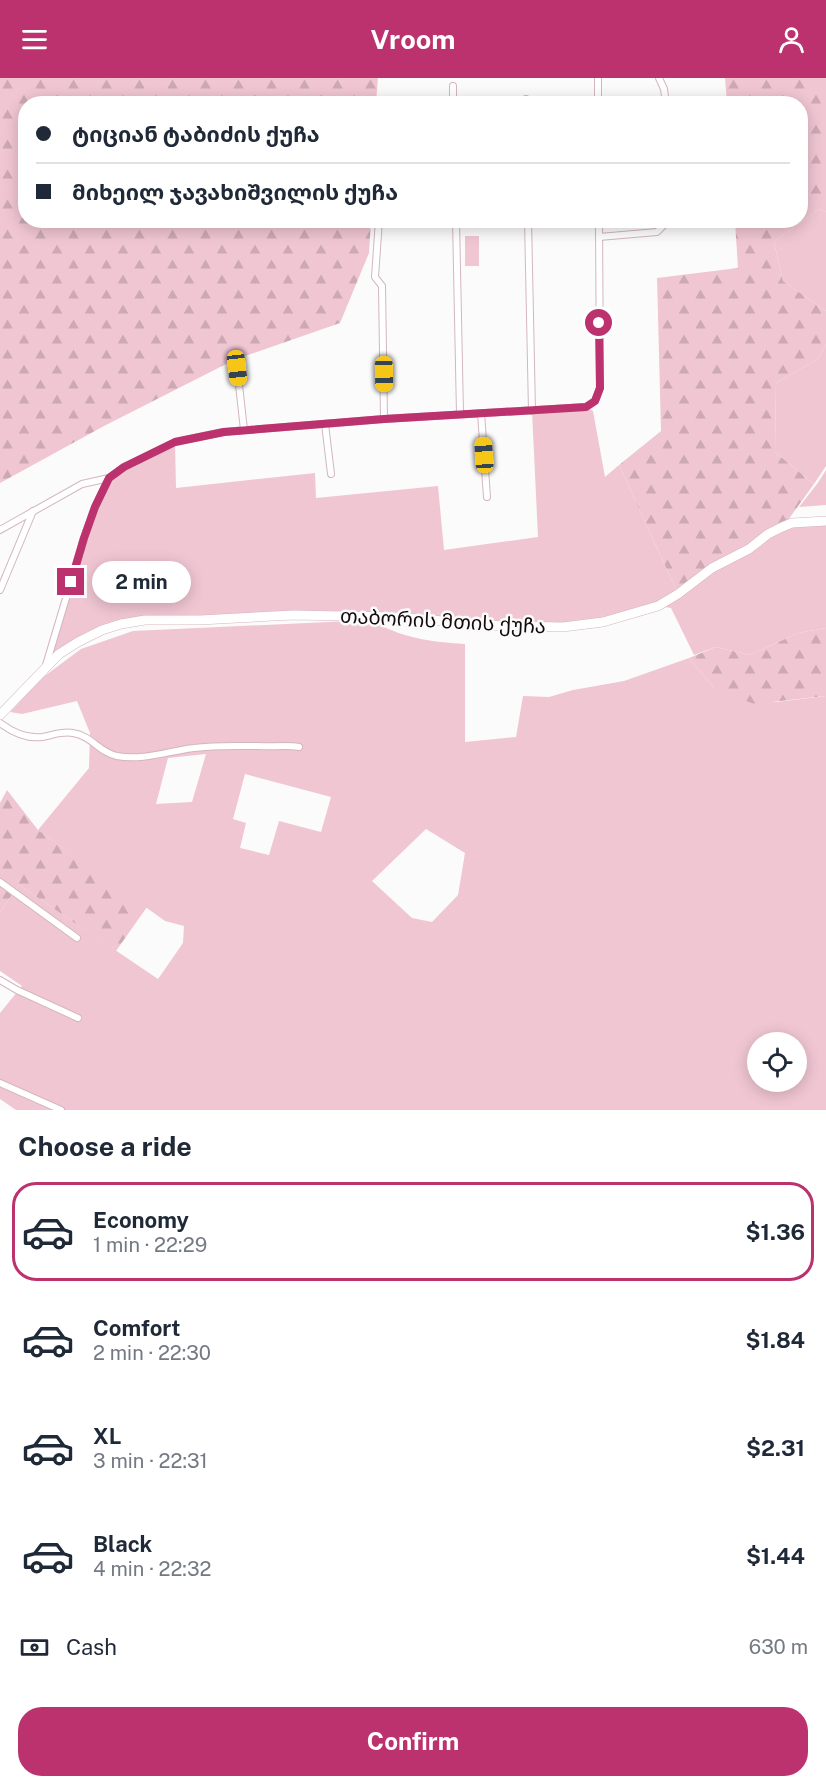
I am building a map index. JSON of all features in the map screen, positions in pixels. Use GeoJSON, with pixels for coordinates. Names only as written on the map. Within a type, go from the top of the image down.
{"type":"FeatureCollection","features":[{"type":"Feature","properties":{"kind":"main road","name":"თაბორის მთის ქუჩა"},"geometry":{"type":"LineString","coordinates":[[0,715],[60,654],[102,630],[145,620],[200,620],[293,615],[353,615],[502,626],[563,627],[603,622],[658,606],[712,568],[749,549],[768,534],[782,527],[792,523],[826,521]]}},
{"type":"Feature","properties":{"kind":"street"},"geometry":{"type":"LineString","coordinates":[[598,78],[598,96]]}},
{"type":"Feature","properties":{"kind":"street"},"geometry":{"type":"LineString","coordinates":[[659,78],[665,96]]}},
{"type":"Feature","properties":{"kind":"street"},"geometry":{"type":"LineString","coordinates":[[453,86],[453,96]]}},
{"type":"Feature","properties":{"kind":"street"},"geometry":{"type":"LineString","coordinates":[[378,228],[375,277],[381,286],[384,419]]}},
{"type":"Feature","properties":{"kind":"street"},"geometry":{"type":"LineString","coordinates":[[456,228],[460,414]]}},
{"type":"Feature","properties":{"kind":"street"},"geometry":{"type":"LineString","coordinates":[[528,228],[532,411]]}},
{"type":"Feature","properties":{"kind":"street"},"geometry":{"type":"LineString","coordinates":[[0,530],[82,483],[109,478],[124,467],[175,442],[244,430],[586,407],[595,401],[600,388],[599,228]]}},
{"type":"Feature","properties":{"kind":"street"},"geometry":{"type":"LineString","coordinates":[[599,237],[657,232],[661,228]]}},
{"type":"Feature","properties":{"kind":"street"},"geometry":{"type":"LineString","coordinates":[[237,368],[244,430]]}},
{"type":"Feature","properties":{"kind":"street"},"geometry":{"type":"LineString","coordinates":[[481,413],[487,498]]}},
{"type":"Feature","properties":{"kind":"street"},"geometry":{"type":"LineString","coordinates":[[325,424],[331,474]]}},
{"type":"Feature","properties":{"kind":"street"},"geometry":{"type":"LineString","coordinates":[[46,668],[84,538],[109,478]]}},
{"type":"Feature","properties":{"kind":"street"},"geometry":{"type":"LineString","coordinates":[[0,590],[33,511]]}},
{"type":"Feature","properties":{"kind":"street"},"geometry":{"type":"LineString","coordinates":[[0,723],[9,730],[26,736],[41,737],[55,732],[71,732],[86,736],[105,752],[117,756],[162,754],[192,748],[230,745],[299,747]]}},
{"type":"Feature","properties":{"kind":"street"},"geometry":{"type":"LineString","coordinates":[[0,882],[77,938]]}},
{"type":"Feature","properties":{"kind":"street"},"geometry":{"type":"LineString","coordinates":[[0,980],[78,1018]]}},
{"type":"Feature","properties":{"kind":"street"},"geometry":{"type":"LineString","coordinates":[[0,1083],[61,1110]]}},
{"type":"Feature","properties":{"kind":"green space"},"geometry":{"type":"Polygon","coordinates":[[[0,78],[378,78],[377,96],[18,96],[18,228],[371,228],[369,253],[340,323],[234,360],[104,426],[0,483],[0,78]]]}},
{"type":"Feature","properties":{"kind":"green space"},"geometry":{"type":"Polygon","coordinates":[[[725,78],[826,78],[826,212],[819,209],[808,217],[808,96],[726,96],[725,78]]]}},
{"type":"Feature","properties":{"kind":"green space"},"geometry":{"type":"Polygon","coordinates":[[[819,209],[826,212],[826,311],[783,281],[774,242],[793,228],[808,228],[808,217],[819,209]]]}},
{"type":"Feature","properties":{"kind":"green space"},"geometry":{"type":"Polygon","coordinates":[[[735,228],[793,228],[774,242],[783,281],[826,311],[826,344],[818,359],[776,383],[775,452],[814,484],[788,520],[678,594],[619,465],[661,431],[657,278],[738,268],[735,228]]]}},
{"type":"Feature","properties":{"kind":"green space"},"geometry":{"type":"Polygon","coordinates":[[[465,236],[479,236],[479,266],[465,266],[465,236]]]}},
{"type":"Feature","properties":{"kind":"green space"},"geometry":{"type":"Polygon","coordinates":[[[826,344],[826,466],[814,484],[775,452],[776,383],[818,359],[826,344]]]}},
{"type":"Feature","properties":{"kind":"green space"},"geometry":{"type":"Polygon","coordinates":[[[586,407],[593,411],[605,477],[619,465],[678,594],[782,527],[826,523],[826,628],[798,633],[750,655],[716,647],[694,655],[671,608],[658,606],[563,627],[395,617],[171,619],[102,630],[46,668],[84,538],[109,478],[175,442],[176,488],[315,473],[316,498],[438,486],[444,550],[538,537],[532,411],[586,407]]]}},
{"type":"Feature","properties":{"kind":"green space"},"geometry":{"type":"Polygon","coordinates":[[[826,470],[826,505],[799,507],[817,484],[826,470]]]}},
{"type":"Feature","properties":{"kind":"green space"},"geometry":{"type":"Polygon","coordinates":[[[371,620],[416,638],[465,644],[465,742],[516,737],[523,696],[549,697],[573,690],[624,681],[689,658],[714,688],[776,702],[826,696],[826,1110],[16,1110],[0,1099],[0,1013],[22,986],[0,971],[0,912],[19,885],[158,979],[183,943],[184,926],[165,921],[38,830],[89,768],[90,733],[77,701],[22,714],[10,712],[42,678],[81,649],[133,631],[371,620]],[[206,754],[168,758],[156,804],[192,802],[206,754]],[[245,774],[233,819],[246,823],[240,848],[269,855],[279,821],[321,832],[331,797],[245,774]],[[426,829],[372,881],[412,918],[432,922],[458,895],[465,853],[426,829]]]}},
{"type":"Feature","properties":{"kind":"green space"},"geometry":{"type":"Polygon","coordinates":[[[826,628],[826,696],[754,704],[714,688],[689,658],[716,647],[750,655],[798,633],[826,628]]]}},
{"type":"Feature","properties":{"kind":"green space"},"geometry":{"type":"Polygon","coordinates":[[[7,790],[38,830],[147,907],[116,951],[19,885],[0,912],[0,803],[7,790]]]}},
{"type":"Feature","properties":{"kind":"route"},"geometry":{"type":"LineString","coordinates":[[71,582],[95,507],[109,478],[124,467],[175,442],[224,432],[384,419],[586,407],[595,401],[600,388],[599,323]]}}]}
